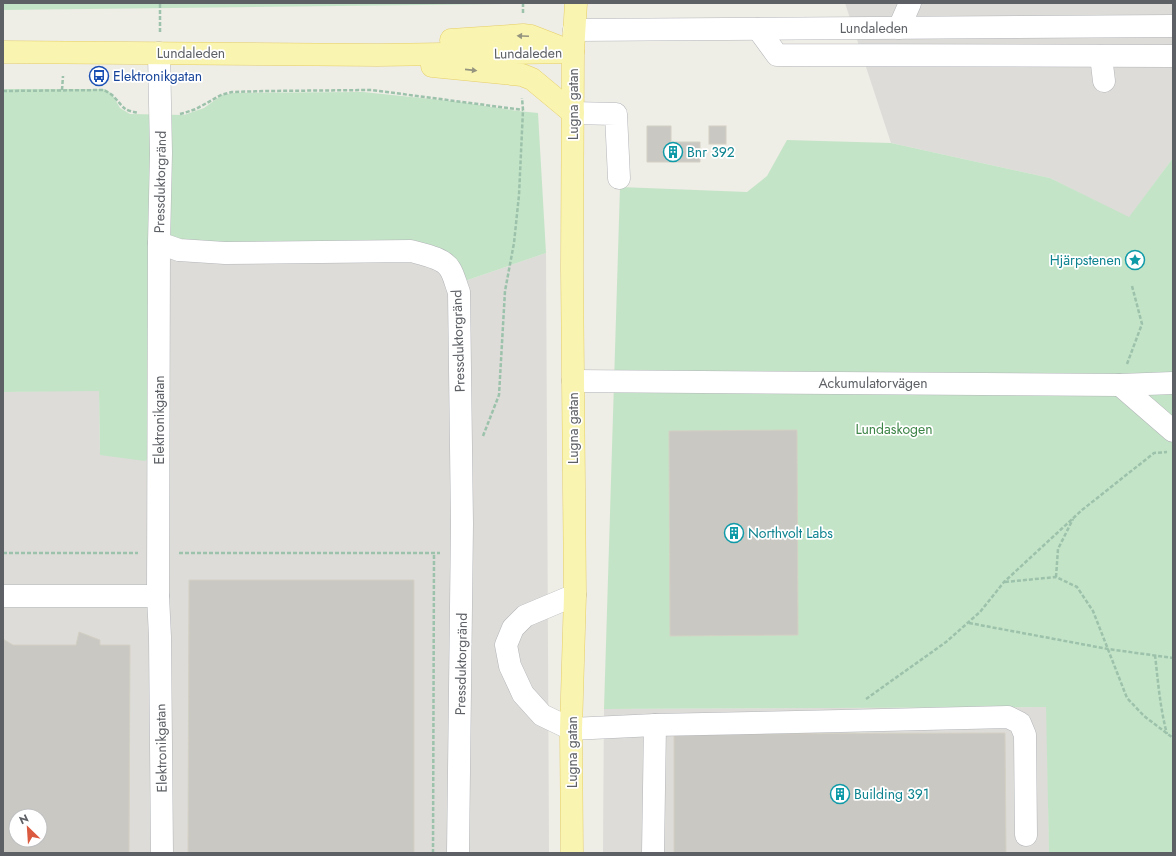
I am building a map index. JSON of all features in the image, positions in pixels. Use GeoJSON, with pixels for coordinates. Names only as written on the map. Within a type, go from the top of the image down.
{"type":"FeatureCollection","features":[{"type":"Feature","properties":{"kind":"main road","name":"Lugna gatan"},"geometry":{"type":"LineString","coordinates":[[572,853],[571,729],[575,595],[573,381],[573,52],[576,3]]}},
{"type":"Feature","properties":{"kind":"main road","name":"Lundaleden"},"geometry":{"type":"LineString","coordinates":[[3,52],[378,55],[573,52]]}},
{"type":"Feature","properties":{"kind":"main road","name":"Lundaleden"},"geometry":{"type":"LineString","coordinates":[[378,55],[397,62],[522,75],[532,79],[573,113]]}},
{"type":"Feature","properties":{"kind":"street"},"geometry":{"type":"LineString","coordinates":[[899,28],[910,3]]}},
{"type":"Feature","properties":{"kind":"street","name":"Lundaleden"},"geometry":{"type":"LineString","coordinates":[[574,30],[1173,26]]}},
{"type":"Feature","properties":{"kind":"street"},"geometry":{"type":"LineString","coordinates":[[758,29],[777,55],[1173,56]]}},
{"type":"Feature","properties":{"kind":"street","name":"Pressduktorgränd"},"geometry":{"type":"LineString","coordinates":[[159,53],[161,115],[159,243],[179,250],[225,253],[411,251],[436,258],[448,266],[459,292],[462,524],[458,853]]}},
{"type":"Feature","properties":{"kind":"street"},"geometry":{"type":"LineString","coordinates":[[1101,56],[1104,81]]}},
{"type":"Feature","properties":{"kind":"street"},"geometry":{"type":"LineString","coordinates":[[573,113],[621,113],[619,178]]}},
{"type":"Feature","properties":{"kind":"street","name":"Elektronikgatan"},"geometry":{"type":"LineString","coordinates":[[159,243],[158,596],[160,637],[162,853]]}},
{"type":"Feature","properties":{"kind":"street","name":"Ackumulatorvägen"},"geometry":{"type":"LineString","coordinates":[[573,381],[1120,385],[1173,383]]}},
{"type":"Feature","properties":{"kind":"street"},"geometry":{"type":"LineString","coordinates":[[1120,385],[1173,431]]}},
{"type":"Feature","properties":{"kind":"street"},"geometry":{"type":"LineString","coordinates":[[575,595],[525,616],[513,628],[506,645],[510,666],[523,694],[542,715],[571,729],[656,725],[1008,717],[1020,723],[1025,735],[1026,835]]}},
{"type":"Feature","properties":{"kind":"street"},"geometry":{"type":"LineString","coordinates":[[3,596],[158,596]]}},
{"type":"Feature","properties":{"kind":"street"},"geometry":{"type":"LineString","coordinates":[[652,853],[656,725]]}},
{"type":"Feature","properties":{"kind":"path"},"geometry":{"type":"LineString","coordinates":[[159,53],[160,3]]}},
{"type":"Feature","properties":{"kind":"path"},"geometry":{"type":"LineString","coordinates":[[523,3],[523,21]]}},
{"type":"Feature","properties":{"kind":"path"},"geometry":{"type":"LineString","coordinates":[[62,90],[63,76]]}},
{"type":"Feature","properties":{"kind":"path"},"geometry":{"type":"LineString","coordinates":[[3,91],[104,90],[114,97],[120,105],[128,111],[142,114],[161,115],[184,113],[196,109],[221,95],[232,92],[260,91],[372,90],[523,110],[519,202],[514,243],[505,291],[499,395],[480,443]]}},
{"type":"Feature","properties":{"kind":"path"},"geometry":{"type":"LineString","coordinates":[[1120,385],[1142,324],[1132,286]]}},
{"type":"Feature","properties":{"kind":"path"},"geometry":{"type":"LineString","coordinates":[[866,699],[946,642],[969,622],[980,612],[1004,582],[1073,517],[1154,453],[1173,452]]}},
{"type":"Feature","properties":{"kind":"path"},"geometry":{"type":"LineString","coordinates":[[1056,577],[1058,549],[1073,517]]}},
{"type":"Feature","properties":{"kind":"path"},"geometry":{"type":"LineString","coordinates":[[3,553],[434,553],[433,853]]}},
{"type":"Feature","properties":{"kind":"path"},"geometry":{"type":"LineString","coordinates":[[1004,582],[1056,577],[1077,587],[1093,612],[1127,698],[1144,716],[1173,738]]}},
{"type":"Feature","properties":{"kind":"path"},"geometry":{"type":"LineString","coordinates":[[969,622],[1108,649],[1173,658]]}},
{"type":"Feature","properties":{"kind":"path"},"geometry":{"type":"LineString","coordinates":[[1155,655],[1167,734]]}},
{"type":"Feature","properties":{"kind":"shaded area"},"geometry":{"type":"Polygon","coordinates":[[[845,3],[1173,3],[1173,158],[1129,218],[1050,178],[891,143],[845,3]]]}},
{"type":"Feature","properties":{"kind":"shaded area"},"geometry":{"type":"Polygon","coordinates":[[[416,247],[456,284],[546,253],[549,853],[3,853],[3,392],[99,390],[100,455],[160,249],[416,247]]]}},
{"type":"Feature","properties":{"kind":"shaded area","name":"Building 391"},"geometry":{"type":"Polygon","coordinates":[[[1047,707],[1049,853],[603,853],[604,709],[1047,707]]]}},
{"type":"Feature","properties":{"kind":"green space"},"geometry":{"type":"Polygon","coordinates":[[[3,3],[505,3],[505,4],[3,10],[3,3]]]}},
{"type":"Feature","properties":{"kind":"green space"},"geometry":{"type":"Polygon","coordinates":[[[3,89],[105,89],[112,94],[120,108],[130,114],[184,115],[204,108],[222,95],[234,93],[363,92],[460,102],[538,113],[546,253],[456,284],[443,263],[160,249],[158,449],[145,461],[100,455],[99,391],[3,392],[3,89]]]}},
{"type":"Feature","properties":{"kind":"green space","name":"Lundaskogen"},"geometry":{"type":"Polygon","coordinates":[[[787,140],[891,143],[1050,178],[1129,217],[1173,158],[1173,853],[1049,853],[1046,707],[604,709],[620,187],[747,192],[767,176],[787,140]]]}},
{"type":"Feature","properties":{"kind":"building","name":"Bnr 392"},"geometry":{"type":"Polygon","coordinates":[[[647,126],[671,126],[671,142],[700,142],[700,162],[647,162],[647,126]]]}},
{"type":"Feature","properties":{"kind":"building"},"geometry":{"type":"Polygon","coordinates":[[[709,126],[726,126],[726,144],[709,144],[709,126]]]}},
{"type":"Feature","properties":{"kind":"building","name":"Northvolt Labs"},"geometry":{"type":"Polygon","coordinates":[[[797,430],[798,635],[670,636],[669,431],[797,430]]]}},
{"type":"Feature","properties":{"kind":"building"},"geometry":{"type":"Polygon","coordinates":[[[189,580],[414,580],[414,853],[188,853],[189,580]]]}},
{"type":"Feature","properties":{"kind":"building"},"geometry":{"type":"Polygon","coordinates":[[[79,632],[100,640],[100,645],[130,645],[129,853],[3,853],[3,639],[13,645],[76,645],[79,632]]]}},
{"type":"Feature","properties":{"kind":"building","name":"Building 391"},"geometry":{"type":"Polygon","coordinates":[[[1005,733],[1006,853],[674,853],[674,734],[1005,733]]]}},
{"type":"Feature","properties":{"kind":"place","name":"Elektronikgatan"},"geometry":{"type":"Point","coordinates":[99,76]}},
{"type":"Feature","properties":{"kind":"place","name":"Bnr 392"},"geometry":{"type":"Point","coordinates":[673,152]}},
{"type":"Feature","properties":{"kind":"place","name":"Hjärpstenen"},"geometry":{"type":"Point","coordinates":[1135,260]}},
{"type":"Feature","properties":{"kind":"place","name":"Northvolt Labs"},"geometry":{"type":"Point","coordinates":[734,533]}},
{"type":"Feature","properties":{"kind":"place","name":"Building 391"},"geometry":{"type":"Point","coordinates":[840,794]}}]}
